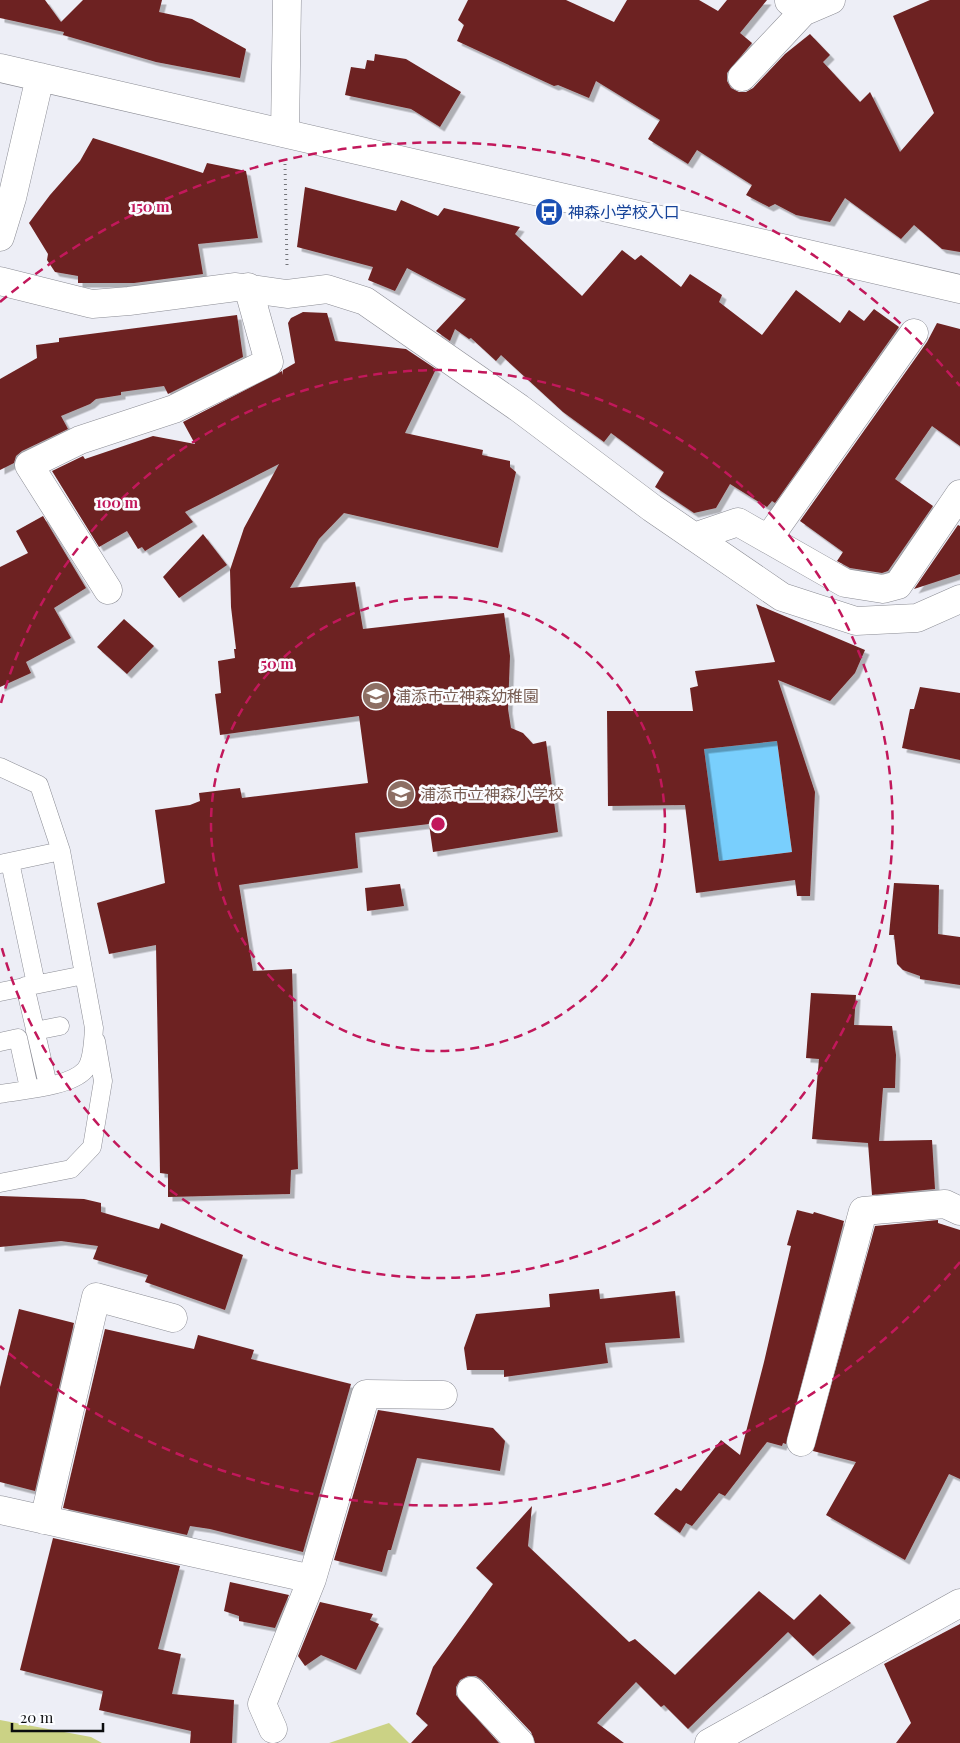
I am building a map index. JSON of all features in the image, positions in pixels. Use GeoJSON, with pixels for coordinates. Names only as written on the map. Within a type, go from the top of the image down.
{"type":"FeatureCollection","features":[{"type":"Feature","properties":{"kind":"street"},"geometry":{"type":"LineString","coordinates":[[285,133],[287,0]]}},
{"type":"Feature","properties":{"kind":"street"},"geometry":{"type":"LineString","coordinates":[[742,77],[795,6],[832,0]]}},
{"type":"Feature","properties":{"kind":"street"},"geometry":{"type":"LineString","coordinates":[[0,68],[960,289]]}},
{"type":"Feature","properties":{"kind":"street"},"geometry":{"type":"LineString","coordinates":[[0,237],[12,198],[40,78]]}},
{"type":"Feature","properties":{"kind":"street"},"geometry":{"type":"LineString","coordinates":[[0,281],[92,304],[248,286],[287,294],[327,289],[366,301],[519,408],[652,508],[782,597],[856,621],[917,618],[960,599]]}},
{"type":"Feature","properties":{"kind":"street"},"geometry":{"type":"LineString","coordinates":[[108,590],[29,466],[80,440],[174,409],[269,362],[248,286]]}},
{"type":"Feature","properties":{"kind":"street"},"geometry":{"type":"LineString","coordinates":[[768,539],[914,333]]}},
{"type":"Feature","properties":{"kind":"street"},"geometry":{"type":"LineString","coordinates":[[694,537],[738,522],[846,583],[883,589],[898,585],[960,494]]}},
{"type":"Feature","properties":{"kind":"street"},"geometry":{"type":"LineString","coordinates":[[801,1442],[863,1211],[945,1204],[960,1211]]}},
{"type":"Feature","properties":{"kind":"street"},"geometry":{"type":"LineString","coordinates":[[44,1520],[96,1297],[173,1318]]}},
{"type":"Feature","properties":{"kind":"street"},"geometry":{"type":"LineString","coordinates":[[272,1729],[262,1704],[312,1579],[366,1394],[442,1395]]}},
{"type":"Feature","properties":{"kind":"street"},"geometry":{"type":"LineString","coordinates":[[0,1510],[312,1579]]}},
{"type":"Feature","properties":{"kind":"street"},"geometry":{"type":"LineString","coordinates":[[709,1743],[960,1603]]}},
{"type":"Feature","properties":{"kind":"street"},"geometry":{"type":"LineString","coordinates":[[471,1691],[520,1743]]}},
{"type":"Feature","properties":{"kind":"lane"},"geometry":{"type":"LineString","coordinates":[[0,767],[39,785],[61,851],[104,1081],[92,1146],[71,1169],[0,1183]]}},
{"type":"Feature","properties":{"kind":"lane"},"geometry":{"type":"LineString","coordinates":[[48,1085],[36,1032],[31,985],[5,863],[61,851]]}},
{"type":"Feature","properties":{"kind":"lane"},"geometry":{"type":"LineString","coordinates":[[0,992],[84,975]]}},
{"type":"Feature","properties":{"kind":"lane"},"geometry":{"type":"LineString","coordinates":[[36,1032],[60,1026]]}},
{"type":"Feature","properties":{"kind":"lane"},"geometry":{"type":"LineString","coordinates":[[0,1094],[72,1080],[86,1069],[92,1048],[94,1028]]}},
{"type":"Feature","properties":{"kind":"lane"},"geometry":{"type":"LineString","coordinates":[[0,1042],[18,1038],[29,1088]]}},
{"type":"Feature","properties":{"kind":"path"},"geometry":{"type":"LineString","coordinates":[[285,133],[287,294]]}},
{"type":"Feature","properties":{"kind":"green space"},"geometry":{"type":"Polygon","coordinates":[[[0,1720],[91,1737],[102,1743],[0,1743],[0,1720]]]}},
{"type":"Feature","properties":{"kind":"green space"},"geometry":{"type":"Polygon","coordinates":[[[389,1723],[409,1743],[329,1743],[389,1723]]]}},
{"type":"Feature","properties":{"kind":"water"},"geometry":{"type":"Polygon","coordinates":[[[777,741],[792,852],[719,861],[704,749],[777,741]]]}},
{"type":"Feature","properties":{"kind":"building"},"geometry":{"type":"Polygon","coordinates":[[[0,0],[45,0],[61,22],[83,0],[162,0],[159,12],[192,19],[246,49],[240,78],[156,62],[63,35],[64,32],[0,18],[0,0]]]}},
{"type":"Feature","properties":{"kind":"building"},"geometry":{"type":"Polygon","coordinates":[[[468,0],[566,0],[614,22],[627,0],[699,0],[718,11],[727,0],[767,0],[740,33],[752,43],[727,73],[727,81],[731,88],[739,92],[746,92],[753,88],[785,54],[810,34],[830,55],[823,62],[860,102],[870,92],[900,152],[934,113],[893,16],[930,0],[960,0],[960,252],[942,249],[914,225],[901,239],[845,198],[830,222],[796,215],[775,204],[769,207],[746,195],[752,185],[697,150],[688,164],[648,139],[660,120],[596,81],[589,98],[558,85],[554,86],[457,41],[464,25],[458,20],[468,0]]]}},
{"type":"Feature","properties":{"kind":"building"},"geometry":{"type":"Polygon","coordinates":[[[375,54],[406,59],[461,92],[440,127],[411,109],[345,95],[351,67],[365,69],[367,60],[374,61],[375,54]]]}},
{"type":"Feature","properties":{"kind":"building"},"geometry":{"type":"Polygon","coordinates":[[[93,138],[203,173],[207,163],[246,171],[258,238],[198,244],[203,274],[134,283],[78,283],[78,276],[55,272],[47,260],[48,254],[29,223],[50,195],[80,161],[93,138]]]}},
{"type":"Feature","properties":{"kind":"building"},"geometry":{"type":"Polygon","coordinates":[[[305,187],[396,211],[401,200],[438,216],[444,208],[520,227],[515,234],[582,296],[622,250],[635,260],[641,255],[681,287],[690,274],[722,295],[719,302],[762,335],[796,290],[840,323],[849,310],[864,321],[874,309],[899,327],[775,503],[772,501],[767,507],[730,484],[716,508],[694,513],[655,487],[664,472],[611,433],[604,442],[563,412],[501,355],[496,361],[471,338],[469,339],[455,329],[450,341],[436,331],[466,299],[407,268],[395,291],[368,280],[373,267],[297,247],[305,187]]]}},
{"type":"Feature","properties":{"kind":"building"},"geometry":{"type":"Polygon","coordinates":[[[303,312],[327,313],[335,341],[406,349],[436,369],[405,433],[483,450],[482,455],[510,461],[510,467],[516,472],[498,548],[344,513],[319,539],[290,588],[355,582],[363,629],[504,613],[510,656],[508,709],[511,728],[523,733],[533,744],[546,741],[558,832],[433,852],[429,824],[355,833],[358,868],[239,885],[253,971],[292,969],[298,1169],[291,1170],[290,1194],[168,1197],[168,1174],[160,1173],[156,945],[109,954],[97,903],[165,883],[155,810],[190,805],[200,801],[199,793],[240,788],[242,798],[368,783],[359,716],[220,735],[215,694],[221,693],[218,661],[235,658],[234,649],[236,649],[231,607],[230,570],[244,528],[279,464],[185,512],[193,522],[145,551],[142,547],[138,549],[127,531],[99,547],[52,471],[83,456],[85,459],[153,436],[195,444],[183,422],[282,371],[282,375],[283,370],[295,363],[288,323],[291,318],[303,312]]]}},
{"type":"Feature","properties":{"kind":"building"},"geometry":{"type":"Polygon","coordinates":[[[237,315],[243,357],[168,394],[164,386],[121,392],[121,395],[96,399],[90,404],[61,416],[68,429],[22,451],[16,456],[14,463],[0,470],[0,379],[37,358],[36,345],[59,342],[59,338],[237,315]]]}},
{"type":"Feature","properties":{"kind":"building"},"geometry":{"type":"Polygon","coordinates":[[[937,323],[960,329],[960,446],[932,426],[895,479],[933,506],[888,571],[882,573],[850,568],[837,561],[843,552],[800,521],[927,342],[937,323]]]}},
{"type":"Feature","properties":{"kind":"building"},"geometry":{"type":"Polygon","coordinates":[[[43,516],[86,588],[54,608],[71,638],[26,662],[31,673],[0,687],[0,567],[28,553],[16,531],[43,516]]]}},
{"type":"Feature","properties":{"kind":"building"},"geometry":{"type":"Polygon","coordinates":[[[958,525],[960,526],[960,574],[914,589],[958,525]]]}},
{"type":"Feature","properties":{"kind":"building"},"geometry":{"type":"Polygon","coordinates":[[[203,534],[227,565],[179,598],[163,577],[203,534]]]}},
{"type":"Feature","properties":{"kind":"building"},"geometry":{"type":"Polygon","coordinates":[[[756,604],[865,650],[855,673],[830,701],[778,680],[815,792],[810,896],[797,896],[795,880],[696,893],[685,805],[608,806],[607,711],[693,711],[690,688],[698,686],[695,671],[775,662],[756,604]],[[777,741],[704,749],[719,861],[792,852],[777,741]]]}},
{"type":"Feature","properties":{"kind":"building"},"geometry":{"type":"Polygon","coordinates":[[[124,619],[154,646],[127,674],[97,647],[124,619]]]}},
{"type":"Feature","properties":{"kind":"building"},"geometry":{"type":"Polygon","coordinates":[[[920,687],[960,693],[960,760],[902,748],[910,709],[914,709],[920,687]]]}},
{"type":"Feature","properties":{"kind":"building"},"geometry":{"type":"Polygon","coordinates":[[[894,883],[939,885],[938,934],[960,937],[960,985],[920,979],[920,976],[903,970],[897,964],[894,935],[889,935],[894,883]]]}},
{"type":"Feature","properties":{"kind":"building"},"geometry":{"type":"Polygon","coordinates":[[[400,884],[404,906],[367,911],[365,888],[400,884]]]}},
{"type":"Feature","properties":{"kind":"building"},"geometry":{"type":"Polygon","coordinates":[[[811,993],[856,995],[854,1025],[892,1026],[896,1055],[895,1088],[883,1088],[879,1141],[932,1140],[935,1189],[872,1195],[868,1143],[812,1139],[819,1059],[806,1058],[811,993]]]}},
{"type":"Feature","properties":{"kind":"building"},"geometry":{"type":"Polygon","coordinates":[[[0,1196],[84,1199],[101,1203],[101,1212],[159,1229],[161,1223],[243,1255],[225,1310],[145,1282],[148,1275],[93,1259],[98,1246],[61,1241],[0,1247],[0,1196]]]}},
{"type":"Feature","properties":{"kind":"building"},"geometry":{"type":"Polygon","coordinates":[[[797,1210],[813,1214],[814,1212],[844,1221],[786,1444],[783,1443],[782,1446],[767,1442],[725,1496],[719,1493],[692,1526],[686,1523],[680,1533],[654,1514],[676,1488],[681,1491],[721,1440],[740,1455],[791,1246],[787,1245],[797,1210]]]}},
{"type":"Feature","properties":{"kind":"building"},"geometry":{"type":"Polygon","coordinates":[[[938,1220],[938,1223],[960,1230],[960,1479],[949,1474],[905,1560],[826,1515],[856,1462],[813,1451],[875,1226],[938,1220]]]}},
{"type":"Feature","properties":{"kind":"building"},"geometry":{"type":"Polygon","coordinates":[[[599,1289],[600,1299],[675,1291],[680,1338],[605,1343],[608,1363],[504,1377],[504,1370],[467,1370],[464,1348],[476,1314],[550,1307],[549,1294],[599,1289]]]}},
{"type":"Feature","properties":{"kind":"building"},"geometry":{"type":"Polygon","coordinates":[[[19,1309],[74,1323],[35,1491],[0,1482],[0,1387],[19,1309]]]}},
{"type":"Feature","properties":{"kind":"building"},"geometry":{"type":"Polygon","coordinates":[[[105,1329],[194,1349],[198,1335],[254,1350],[251,1359],[351,1384],[303,1552],[210,1529],[190,1526],[187,1535],[63,1508],[105,1329]]]}},
{"type":"Feature","properties":{"kind":"building"},"geometry":{"type":"Polygon","coordinates":[[[378,1410],[493,1428],[505,1441],[500,1471],[417,1458],[391,1550],[388,1550],[382,1572],[334,1560],[378,1410]]]}},
{"type":"Feature","properties":{"kind":"building"},"geometry":{"type":"Polygon","coordinates":[[[532,1506],[528,1546],[629,1642],[635,1639],[675,1675],[759,1591],[794,1620],[820,1594],[851,1623],[813,1656],[788,1632],[688,1729],[664,1705],[661,1707],[636,1682],[597,1723],[624,1743],[535,1743],[531,1732],[482,1680],[476,1676],[468,1676],[460,1680],[456,1687],[456,1695],[499,1743],[411,1743],[428,1725],[416,1714],[433,1667],[493,1584],[476,1568],[532,1506]]]}},
{"type":"Feature","properties":{"kind":"building"},"geometry":{"type":"Polygon","coordinates":[[[53,1538],[180,1566],[158,1649],[181,1654],[172,1694],[234,1700],[232,1743],[190,1743],[191,1731],[99,1710],[103,1691],[20,1670],[53,1538]]]}},
{"type":"Feature","properties":{"kind":"building"},"geometry":{"type":"Polygon","coordinates":[[[230,1582],[289,1595],[275,1628],[239,1621],[239,1616],[224,1611],[230,1582]]]}},
{"type":"Feature","properties":{"kind":"building"},"geometry":{"type":"Polygon","coordinates":[[[320,1602],[373,1614],[370,1620],[379,1624],[356,1670],[321,1655],[305,1666],[298,1656],[320,1602]]]}},
{"type":"Feature","properties":{"kind":"building"},"geometry":{"type":"Polygon","coordinates":[[[960,1624],[960,1743],[896,1743],[911,1723],[884,1664],[960,1624]]]}},
{"type":"Feature","properties":{"kind":"place","name":"神森小学校入口"},"geometry":{"type":"Point","coordinates":[549,212]}},
{"type":"Feature","properties":{"kind":"place","name":"浦添市立神森幼稚園"},"geometry":{"type":"Point","coordinates":[376,696]}},
{"type":"Feature","properties":{"kind":"place","name":"浦添市立神森小学校"},"geometry":{"type":"Point","coordinates":[401,794]}}]}
